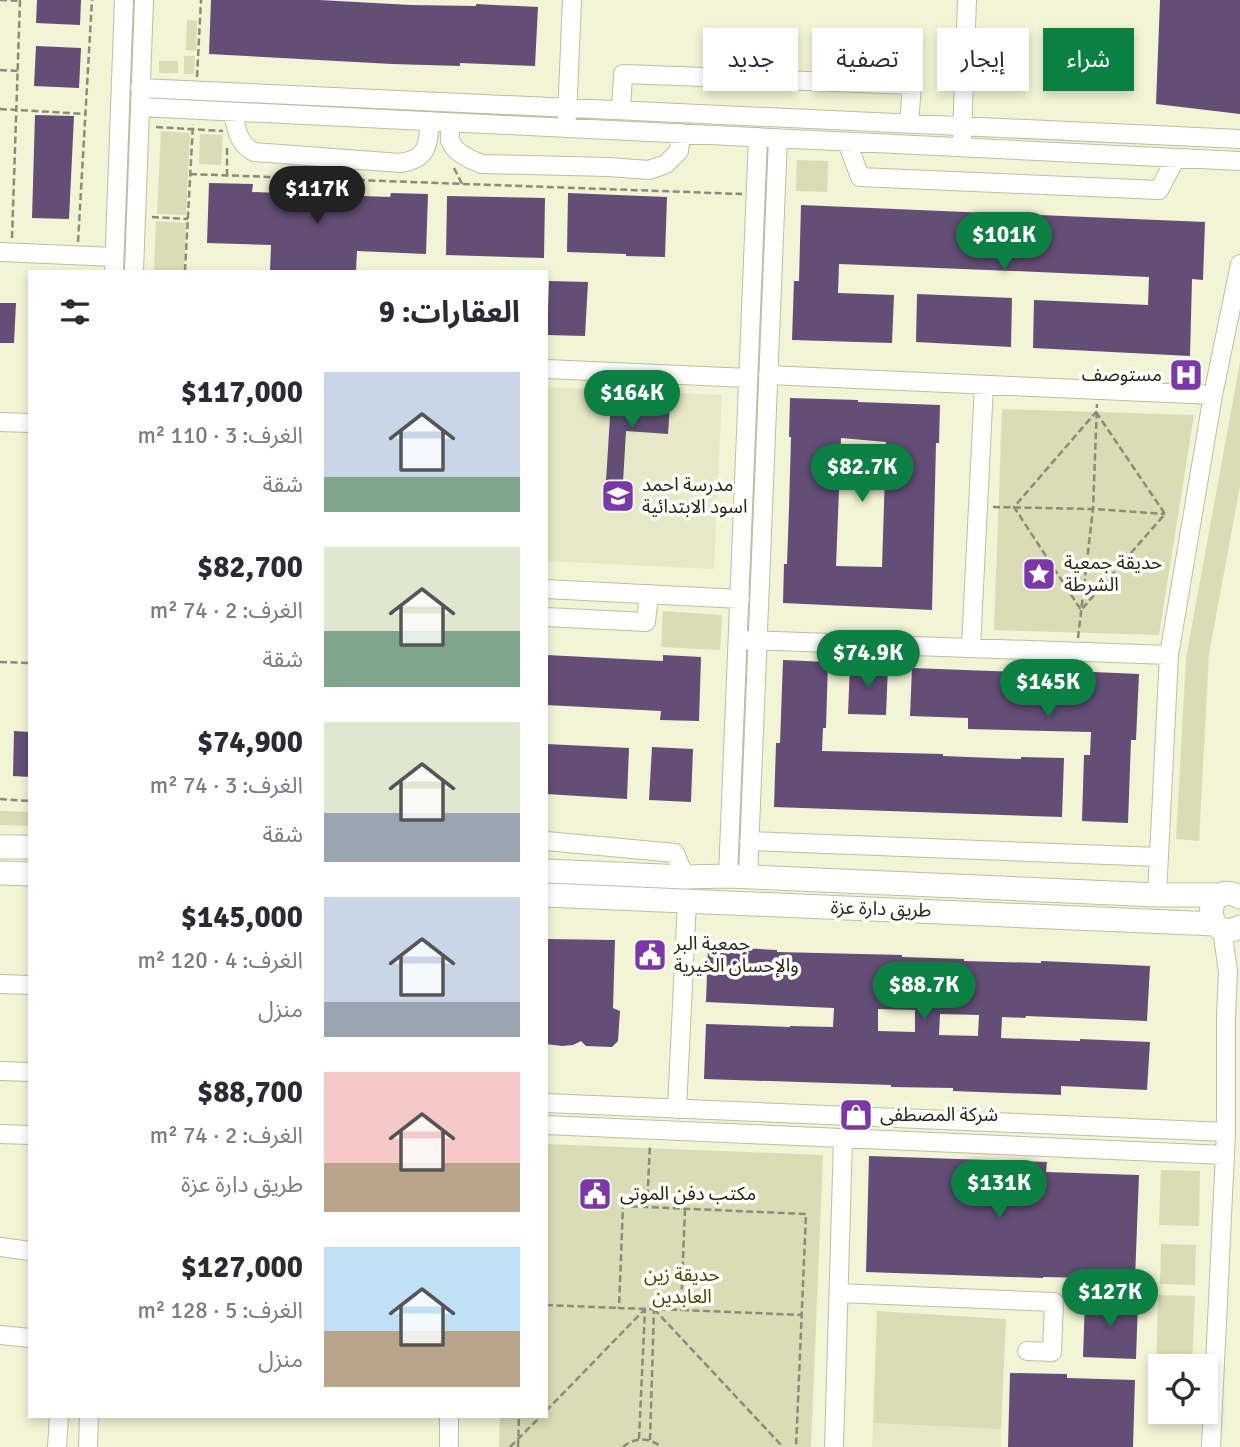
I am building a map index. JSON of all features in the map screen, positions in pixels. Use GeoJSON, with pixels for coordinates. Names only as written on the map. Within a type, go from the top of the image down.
{"type":"FeatureCollection","features":[{"type":"Feature","properties":{"kind":"main road"},"geometry":{"type":"LineString","coordinates":[[0,847],[28,848]]}},
{"type":"Feature","properties":{"kind":"main road"},"geometry":{"type":"LineString","coordinates":[[548,871],[1235,896]]}},
{"type":"Feature","properties":{"kind":"main road"},"geometry":{"type":"LineString","coordinates":[[0,873],[28,874]]}},
{"type":"Feature","properties":{"kind":"main road","name":"طريق دارة عزة"},"geometry":{"type":"LineString","coordinates":[[548,895],[1229,927]]}},
{"type":"Feature","properties":{"kind":"main road"},"geometry":{"type":"LineString","coordinates":[[1229,927],[1211,916],[1212,904],[1235,896]]}},
{"type":"Feature","properties":{"kind":"street"},"geometry":{"type":"LineString","coordinates":[[6,252],[78,256],[114,264],[124,0]]}},
{"type":"Feature","properties":{"kind":"street"},"geometry":{"type":"LineString","coordinates":[[134,270],[144,0]]}},
{"type":"Feature","properties":{"kind":"street"},"geometry":{"type":"LineString","coordinates":[[567,128],[572,0]]}},
{"type":"Feature","properties":{"kind":"street"},"geometry":{"type":"LineString","coordinates":[[961,147],[967,0]]}},
{"type":"Feature","properties":{"kind":"street"},"geometry":{"type":"LineString","coordinates":[[621,110],[623,74],[912,85],[909,124]]}},
{"type":"Feature","properties":{"kind":"street"},"geometry":{"type":"LineString","coordinates":[[140,88],[1240,139]]}},
{"type":"Feature","properties":{"kind":"street"},"geometry":{"type":"LineString","coordinates":[[140,107],[1240,161]]}},
{"type":"Feature","properties":{"kind":"street"},"geometry":{"type":"LineString","coordinates":[[233,112],[240,140],[254,152],[400,163],[415,160],[428,146],[430,121]]}},
{"type":"Feature","properties":{"kind":"street"},"geometry":{"type":"LineString","coordinates":[[451,123],[450,140],[461,154],[482,164],[649,170],[666,164],[680,151],[681,133]]}},
{"type":"Feature","properties":{"kind":"street"},"geometry":{"type":"LineString","coordinates":[[738,877],[738,640],[758,138]]}},
{"type":"Feature","properties":{"kind":"street"},"geometry":{"type":"LineString","coordinates":[[738,877],[749,841],[778,138]]}},
{"type":"Feature","properties":{"kind":"street"},"geometry":{"type":"LineString","coordinates":[[846,142],[860,177],[1159,190],[1176,158]]}},
{"type":"Feature","properties":{"kind":"street"},"geometry":{"type":"LineString","coordinates":[[1157,895],[1170,655],[1213,395],[1240,264]]}},
{"type":"Feature","properties":{"kind":"street"},"geometry":{"type":"LineString","coordinates":[[548,369],[748,377]]}},
{"type":"Feature","properties":{"kind":"street"},"geometry":{"type":"LineString","coordinates":[[768,375],[1213,395]]}},
{"type":"Feature","properties":{"kind":"street"},"geometry":{"type":"LineString","coordinates":[[971,648],[984,385]]}},
{"type":"Feature","properties":{"kind":"street"},"geometry":{"type":"LineString","coordinates":[[0,422],[28,423]]}},
{"type":"Feature","properties":{"kind":"street"},"geometry":{"type":"LineString","coordinates":[[548,589],[740,599]]}},
{"type":"Feature","properties":{"kind":"street"},"geometry":{"type":"LineString","coordinates":[[548,617],[646,622],[649,594]]}},
{"type":"Feature","properties":{"kind":"street"},"geometry":{"type":"LineString","coordinates":[[738,640],[1170,655]]}},
{"type":"Feature","properties":{"kind":"street"},"geometry":{"type":"LineString","coordinates":[[548,841],[675,853],[685,877]]}},
{"type":"Feature","properties":{"kind":"street"},"geometry":{"type":"LineString","coordinates":[[749,841],[1159,857]]}},
{"type":"Feature","properties":{"kind":"street"},"geometry":{"type":"LineString","coordinates":[[677,1109],[687,901]]}},
{"type":"Feature","properties":{"kind":"street"},"geometry":{"type":"LineString","coordinates":[[1211,1447],[1226,1132],[1229,927]]}},
{"type":"Feature","properties":{"kind":"street"},"geometry":{"type":"LineString","coordinates":[[0,984],[28,985]]}},
{"type":"Feature","properties":{"kind":"street"},"geometry":{"type":"LineString","coordinates":[[0,1071],[28,1072]]}},
{"type":"Feature","properties":{"kind":"street"},"geometry":{"type":"LineString","coordinates":[[1225,1156],[555,1126],[555,1104],[1226,1132]]}},
{"type":"Feature","properties":{"kind":"street"},"geometry":{"type":"LineString","coordinates":[[753,1112],[753,1135]]}},
{"type":"Feature","properties":{"kind":"street"},"geometry":{"type":"LineString","coordinates":[[0,1134],[28,1135]]}},
{"type":"Feature","properties":{"kind":"street"},"geometry":{"type":"LineString","coordinates":[[834,1447],[844,1139]]}},
{"type":"Feature","properties":{"kind":"street"},"geometry":{"type":"LineString","coordinates":[[0,1247],[28,1251]]}},
{"type":"Feature","properties":{"kind":"street"},"geometry":{"type":"LineString","coordinates":[[839,1293],[1054,1302],[1052,1352],[1027,1351]]}},
{"type":"Feature","properties":{"kind":"street"},"geometry":{"type":"LineString","coordinates":[[0,1335],[28,1338]]}},
{"type":"Feature","properties":{"kind":"street"},"geometry":{"type":"LineString","coordinates":[[57,1447],[59,1418]]}},
{"type":"Feature","properties":{"kind":"street"},"geometry":{"type":"LineString","coordinates":[[88,1447],[89,1418]]}},
{"type":"Feature","properties":{"kind":"street"},"geometry":{"type":"LineString","coordinates":[[449,1418],[449,1447]]}},
{"type":"Feature","properties":{"kind":"path"},"geometry":{"type":"LineString","coordinates":[[78,256],[92,0]]}},
{"type":"Feature","properties":{"kind":"path"},"geometry":{"type":"LineString","coordinates":[[197,91],[201,0]]}},
{"type":"Feature","properties":{"kind":"path"},"geometry":{"type":"LineString","coordinates":[[0,1],[20,1],[6,252]]}},
{"type":"Feature","properties":{"kind":"path"},"geometry":{"type":"LineString","coordinates":[[0,70],[18,71]]}},
{"type":"Feature","properties":{"kind":"path"},"geometry":{"type":"LineString","coordinates":[[0,109],[86,114]]}},
{"type":"Feature","properties":{"kind":"path"},"geometry":{"type":"LineString","coordinates":[[185,270],[194,110]]}},
{"type":"Feature","properties":{"kind":"path"},"geometry":{"type":"LineString","coordinates":[[153,127],[227,132]]}},
{"type":"Feature","properties":{"kind":"path"},"geometry":{"type":"LineString","coordinates":[[227,143],[227,176]]}},
{"type":"Feature","properties":{"kind":"path"},"geometry":{"type":"LineString","coordinates":[[190,174],[756,194]]}},
{"type":"Feature","properties":{"kind":"path"},"geometry":{"type":"LineString","coordinates":[[148,217],[188,219]]}},
{"type":"Feature","properties":{"kind":"path"},"geometry":{"type":"LineString","coordinates":[[1014,507],[1096,412]]}},
{"type":"Feature","properties":{"kind":"path"},"geometry":{"type":"LineString","coordinates":[[1079,633],[1093,509],[1096,412]]}},
{"type":"Feature","properties":{"kind":"path"},"geometry":{"type":"LineString","coordinates":[[1096,412],[1165,514]]}},
{"type":"Feature","properties":{"kind":"path"},"geometry":{"type":"LineString","coordinates":[[999,507],[1165,514]]}},
{"type":"Feature","properties":{"kind":"path"},"geometry":{"type":"LineString","coordinates":[[1014,507],[1081,610]]}},
{"type":"Feature","properties":{"kind":"path"},"geometry":{"type":"LineString","coordinates":[[1081,610],[1165,514]]}},
{"type":"Feature","properties":{"kind":"path"},"geometry":{"type":"LineString","coordinates":[[0,662],[28,663]]}},
{"type":"Feature","properties":{"kind":"path"},"geometry":{"type":"LineString","coordinates":[[0,799],[28,801]]}},
{"type":"Feature","properties":{"kind":"path"},"geometry":{"type":"LineString","coordinates":[[647,1207],[651,1130]]}},
{"type":"Feature","properties":{"kind":"path"},"geometry":{"type":"LineString","coordinates":[[619,1308],[623,1206],[806,1214],[796,1447]]}},
{"type":"Feature","properties":{"kind":"path"},"geometry":{"type":"LineString","coordinates":[[678,1310],[681,1310],[685,1209]]}},
{"type":"Feature","properties":{"kind":"path"},"geometry":{"type":"LineString","coordinates":[[548,1305],[802,1315]]}},
{"type":"Feature","properties":{"kind":"path"},"geometry":{"type":"LineString","coordinates":[[548,1409],[645,1309]]}},
{"type":"Feature","properties":{"kind":"path"},"geometry":{"type":"LineString","coordinates":[[639,1439],[645,1309]]}},
{"type":"Feature","properties":{"kind":"path"},"geometry":{"type":"LineString","coordinates":[[650,1440],[654,1309]]}},
{"type":"Feature","properties":{"kind":"path"},"geometry":{"type":"LineString","coordinates":[[654,1309],[783,1447]]}},
{"type":"Feature","properties":{"kind":"path"},"geometry":{"type":"LineString","coordinates":[[518,1447],[519,1418]]}},
{"type":"Feature","properties":{"kind":"path"},"geometry":{"type":"LineString","coordinates":[[510,1447],[539,1418]]}},
{"type":"Feature","properties":{"kind":"path"},"geometry":{"type":"LineString","coordinates":[[623,1447],[639,1439],[650,1440],[661,1447]]}},
{"type":"Feature","properties":{"kind":"shaded area"},"geometry":{"type":"Polygon","coordinates":[[[548,387],[722,395],[714,569],[548,561],[548,387]]]}},
{"type":"Feature","properties":{"kind":"shaded area"},"geometry":{"type":"Polygon","coordinates":[[[873,1423],[1001,1429],[1001,1447],[872,1447],[873,1423]]]}},
{"type":"Feature","properties":{"kind":"green space"},"geometry":{"type":"Polygon","coordinates":[[[187,20],[197,21],[196,51],[186,50],[187,20]]]}},
{"type":"Feature","properties":{"kind":"green space"},"geometry":{"type":"Polygon","coordinates":[[[184,56],[195,56],[194,74],[184,74],[184,56]]]}},
{"type":"Feature","properties":{"kind":"green space"},"geometry":{"type":"Polygon","coordinates":[[[159,61],[178,61],[178,73],[159,73],[159,61]]]}},
{"type":"Feature","properties":{"kind":"green space"},"geometry":{"type":"Polygon","coordinates":[[[161,131],[190,133],[186,215],[157,214],[161,131]]]}},
{"type":"Feature","properties":{"kind":"green space"},"geometry":{"type":"Polygon","coordinates":[[[200,134],[223,135],[221,165],[199,164],[200,134]]]}},
{"type":"Feature","properties":{"kind":"green space"},"geometry":{"type":"Polygon","coordinates":[[[797,160],[828,161],[827,192],[796,191],[797,160]]]}},
{"type":"Feature","properties":{"kind":"green space"},"geometry":{"type":"Polygon","coordinates":[[[156,221],[186,223],[184,270],[154,270],[156,221]]]}},
{"type":"Feature","properties":{"kind":"green space"},"geometry":{"type":"Polygon","coordinates":[[[1240,362],[1240,486],[1209,654],[1199,841],[1176,839],[1186,658],[1240,362]]]}},
{"type":"Feature","properties":{"kind":"green space"},"geometry":{"type":"Polygon","coordinates":[[[1002,409],[1194,415],[1159,635],[994,630],[1002,409]]]}},
{"type":"Feature","properties":{"kind":"green space"},"geometry":{"type":"Polygon","coordinates":[[[663,611],[722,615],[720,650],[661,647],[663,611]]]}},
{"type":"Feature","properties":{"kind":"green space"},"geometry":{"type":"Polygon","coordinates":[[[0,811],[28,812],[28,826],[0,825],[0,811]]]}},
{"type":"Feature","properties":{"kind":"green space","name":"حديقة زين العابدين"},"geometry":{"type":"Polygon","coordinates":[[[548,1144],[823,1155],[811,1447],[499,1447],[500,1418],[548,1418],[548,1144]]]}},
{"type":"Feature","properties":{"kind":"green space"},"geometry":{"type":"Polygon","coordinates":[[[1161,1170],[1200,1171],[1199,1226],[1159,1225],[1161,1170]]]}},
{"type":"Feature","properties":{"kind":"green space"},"geometry":{"type":"Polygon","coordinates":[[[1161,1244],[1196,1245],[1195,1285],[1160,1284],[1161,1244]]]}},
{"type":"Feature","properties":{"kind":"green space"},"geometry":{"type":"Polygon","coordinates":[[[1158,1295],[1195,1296],[1193,1354],[1157,1354],[1158,1295]]]}},
{"type":"Feature","properties":{"kind":"green space"},"geometry":{"type":"Polygon","coordinates":[[[877,1311],[1006,1319],[1001,1429],[873,1423],[877,1311]]]}},
{"type":"Feature","properties":{"kind":"building"},"geometry":{"type":"Polygon","coordinates":[[[37,0],[81,0],[80,25],[36,23],[37,0]]]}},
{"type":"Feature","properties":{"kind":"building"},"geometry":{"type":"Polygon","coordinates":[[[211,0],[319,0],[538,7],[535,66],[392,64],[209,54],[211,0]]]}},
{"type":"Feature","properties":{"kind":"building"},"geometry":{"type":"Polygon","coordinates":[[[1160,0],[1240,0],[1240,114],[1156,104],[1160,0]]]}},
{"type":"Feature","properties":{"kind":"building"},"geometry":{"type":"Polygon","coordinates":[[[36,46],[81,48],[79,88],[34,86],[36,46]]]}},
{"type":"Feature","properties":{"kind":"building"},"geometry":{"type":"Polygon","coordinates":[[[35,115],[74,116],[69,219],[32,218],[35,115]]]}},
{"type":"Feature","properties":{"kind":"building"},"geometry":{"type":"Polygon","coordinates":[[[209,183],[253,184],[252,192],[390,197],[391,193],[428,194],[426,254],[357,251],[356,270],[270,270],[271,245],[207,243],[209,183]]]}},
{"type":"Feature","properties":{"kind":"building"},"geometry":{"type":"Polygon","coordinates":[[[568,193],[667,197],[665,257],[567,252],[568,193]]]}},
{"type":"Feature","properties":{"kind":"building"},"geometry":{"type":"Polygon","coordinates":[[[447,196],[545,198],[544,258],[446,255],[447,196]]]}},
{"type":"Feature","properties":{"kind":"building"},"geometry":{"type":"Polygon","coordinates":[[[801,205],[1205,222],[1203,280],[1192,279],[1190,356],[1033,348],[1034,300],[1148,305],[1149,277],[839,264],[838,293],[894,295],[892,343],[792,340],[794,281],[799,281],[801,205]]]}},
{"type":"Feature","properties":{"kind":"building"},"geometry":{"type":"Polygon","coordinates":[[[549,281],[588,282],[585,336],[548,335],[549,281]]]}},
{"type":"Feature","properties":{"kind":"building"},"geometry":{"type":"Polygon","coordinates":[[[917,294],[1012,298],[1011,347],[916,342],[917,294]]]}},
{"type":"Feature","properties":{"kind":"building"},"geometry":{"type":"Polygon","coordinates":[[[0,303],[16,303],[14,343],[0,343],[0,303]]]}},
{"type":"Feature","properties":{"kind":"building"},"geometry":{"type":"Polygon","coordinates":[[[790,398],[940,405],[939,443],[936,443],[932,610],[783,603],[789,509],[790,398]],[[841,438],[836,566],[882,567],[886,442],[841,438]]]}},
{"type":"Feature","properties":{"kind":"building"},"geometry":{"type":"Polygon","coordinates":[[[611,401],[670,404],[668,434],[626,431],[623,482],[606,481],[611,401]]]}},
{"type":"Feature","properties":{"kind":"building"},"geometry":{"type":"Polygon","coordinates":[[[548,655],[663,661],[663,655],[701,657],[699,721],[660,720],[661,711],[548,705],[548,655]]]}},
{"type":"Feature","properties":{"kind":"building"},"geometry":{"type":"Polygon","coordinates":[[[783,660],[828,662],[826,728],[823,728],[822,751],[1021,759],[1064,758],[1062,817],[774,807],[783,660]]]}},
{"type":"Feature","properties":{"kind":"building"},"geometry":{"type":"Polygon","coordinates":[[[850,664],[888,666],[886,715],[848,714],[850,664]]]}},
{"type":"Feature","properties":{"kind":"building"},"geometry":{"type":"Polygon","coordinates":[[[912,668],[1092,675],[1093,672],[1139,674],[1136,740],[1131,740],[1128,823],[1082,821],[1084,755],[1090,755],[1091,732],[968,729],[968,718],[910,716],[912,668]]]}},
{"type":"Feature","properties":{"kind":"building"},"geometry":{"type":"Polygon","coordinates":[[[14,731],[28,732],[28,777],[13,776],[14,731]]]}},
{"type":"Feature","properties":{"kind":"building"},"geometry":{"type":"Polygon","coordinates":[[[548,744],[629,748],[627,799],[548,794],[548,744]]]}},
{"type":"Feature","properties":{"kind":"building"},"geometry":{"type":"Polygon","coordinates":[[[652,747],[693,749],[691,802],[649,800],[652,747]]]}},
{"type":"Feature","properties":{"kind":"building"},"geometry":{"type":"Polygon","coordinates":[[[548,939],[615,940],[613,1008],[620,1011],[618,1041],[612,1047],[586,1046],[581,1041],[562,1046],[548,1044],[548,939]]]}},
{"type":"Feature","properties":{"kind":"building"},"geometry":{"type":"Polygon","coordinates":[[[708,946],[777,952],[902,955],[964,961],[1150,966],[1147,1021],[1002,1017],[1001,1038],[1150,1042],[1147,1090],[1061,1086],[1061,1095],[953,1091],[953,1088],[891,1085],[704,1079],[706,1024],[833,1027],[834,1008],[706,1002],[708,946]],[[878,1009],[878,1031],[915,1032],[915,1010],[878,1009]],[[940,1014],[939,1035],[978,1036],[979,1015],[940,1014]]]}},
{"type":"Feature","properties":{"kind":"building"},"geometry":{"type":"Polygon","coordinates":[[[869,1156],[1047,1162],[1046,1172],[1139,1175],[1135,1279],[866,1272],[869,1156]]]}},
{"type":"Feature","properties":{"kind":"building"},"geometry":{"type":"Polygon","coordinates":[[[1085,1299],[1138,1301],[1136,1359],[1083,1357],[1085,1299]]]}},
{"type":"Feature","properties":{"kind":"building"},"geometry":{"type":"Polygon","coordinates":[[[1010,1373],[1067,1374],[1067,1378],[1135,1380],[1133,1447],[1008,1447],[1010,1373]]]}},
{"type":"Feature","properties":{"kind":"place","name":"مستوصف"},"geometry":{"type":"Point","coordinates":[1186,375]}},
{"type":"Feature","properties":{"kind":"place","name":"مدرسة احمد اسود الابتدائية"},"geometry":{"type":"Point","coordinates":[618,496]}},
{"type":"Feature","properties":{"kind":"place","name":"حديقة جمعية الشرطة"},"geometry":{"type":"Point","coordinates":[1039,574]}},
{"type":"Feature","properties":{"kind":"place","name":"جمعية البر والإحسان الخيرية"},"geometry":{"type":"Point","coordinates":[650,955]}},
{"type":"Feature","properties":{"kind":"place","name":"شركة المصطفى"},"geometry":{"type":"Point","coordinates":[856,1115]}},
{"type":"Feature","properties":{"kind":"place","name":"مكتب دفن الموتى"},"geometry":{"type":"Point","coordinates":[595,1194]}}]}
